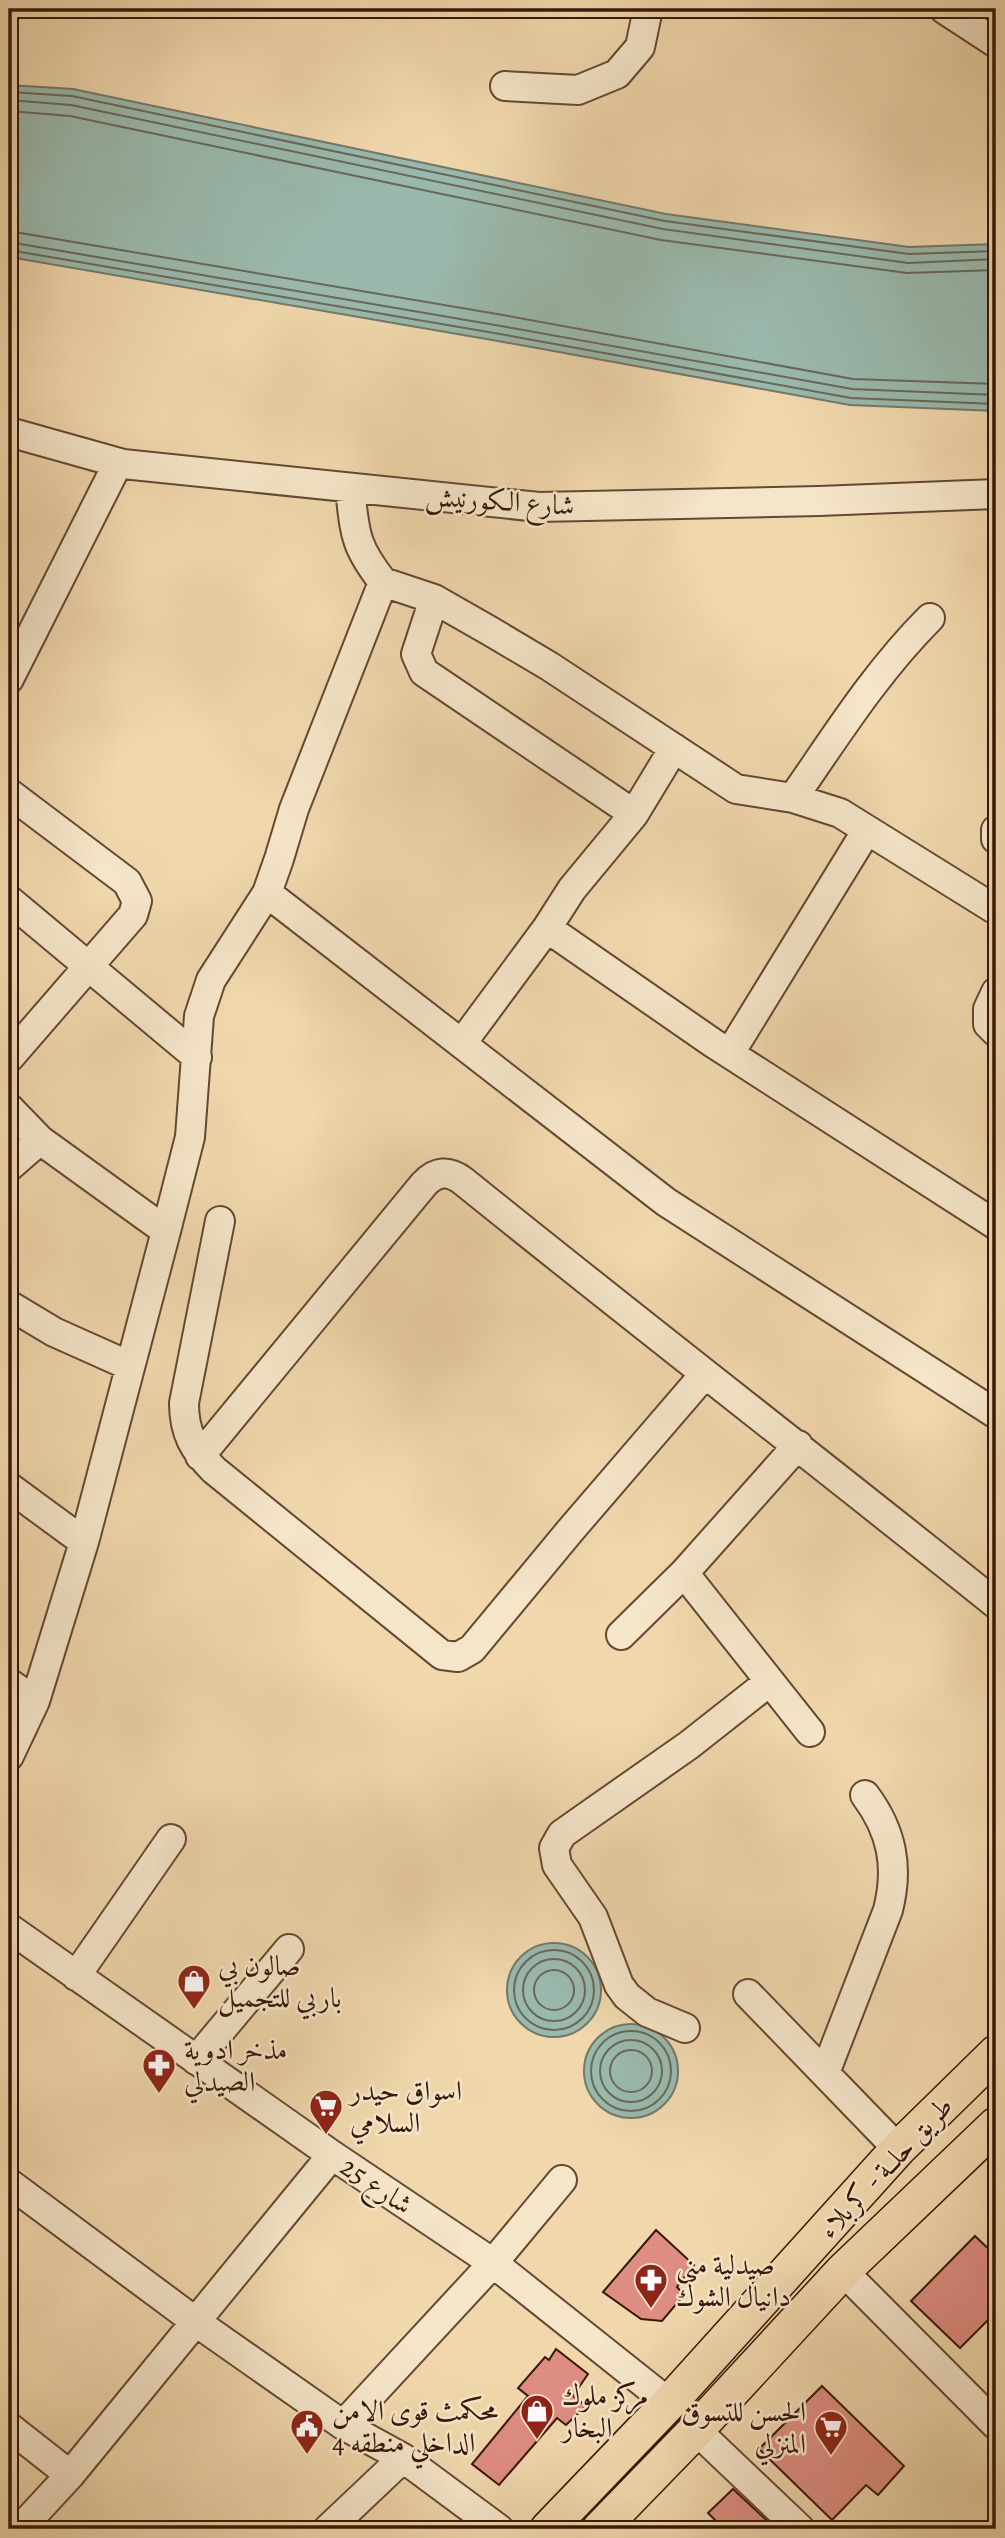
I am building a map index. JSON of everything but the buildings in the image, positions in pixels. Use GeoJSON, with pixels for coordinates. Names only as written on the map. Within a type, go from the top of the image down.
{"type":"FeatureCollection","features":[{"type":"Feature","properties":{"kind":"main road","name":"طريق حلــة - كربلاء"},"geometry":{"type":"LineString","coordinates":[[548,2529],[668,2403],[898,2149],[996,2053]]}},
{"type":"Feature","properties":{"kind":"main road","name":"طريق حلــة - كربلاء"},"geometry":{"type":"LineString","coordinates":[[600,2529],[843,2271],[996,2125]]}},
{"type":"Feature","properties":{"kind":"street"},"geometry":{"type":"LineString","coordinates":[[505,86],[578,90],[617,74],[640,47],[648,9]]}},
{"type":"Feature","properties":{"kind":"street"},"geometry":{"type":"LineString","coordinates":[[944,9],[996,43]]}},
{"type":"Feature","properties":{"kind":"street","name":"شارع الكورنيش"},"geometry":{"type":"LineString","coordinates":[[9,432],[118,463],[539,507],[996,494]]}},
{"type":"Feature","properties":{"kind":"street"},"geometry":{"type":"LineString","coordinates":[[9,679],[118,463]]}},
{"type":"Feature","properties":{"kind":"street"},"geometry":{"type":"LineString","coordinates":[[350,489],[356,539],[365,559],[383,582],[434,599],[549,666],[736,789],[793,798],[841,813],[996,908]]}},
{"type":"Feature","properties":{"kind":"street"},"geometry":{"type":"LineString","coordinates":[[9,1756],[34,1701],[84,1542],[190,1138],[199,1016],[211,980],[267,893],[294,809],[383,582]]}},
{"type":"Feature","properties":{"kind":"street"},"geometry":{"type":"LineString","coordinates":[[434,599],[416,654],[424,672],[634,814]]}},
{"type":"Feature","properties":{"kind":"street"},"geometry":{"type":"LineString","coordinates":[[793,798],[890,661],[930,618]]}},
{"type":"Feature","properties":{"kind":"street"},"geometry":{"type":"LineString","coordinates":[[462,1043],[547,928],[572,889],[634,814],[674,748]]}},
{"type":"Feature","properties":{"kind":"street"},"geometry":{"type":"LineString","coordinates":[[9,793],[127,882],[137,901],[133,915],[9,1058]]}},
{"type":"Feature","properties":{"kind":"street"},"geometry":{"type":"LineString","coordinates":[[730,1053],[867,830]]}},
{"type":"Feature","properties":{"kind":"street"},"geometry":{"type":"LineString","coordinates":[[996,831],[996,839]]}},
{"type":"Feature","properties":{"kind":"street"},"geometry":{"type":"LineString","coordinates":[[267,893],[666,1202],[993,1403]]}},
{"type":"Feature","properties":{"kind":"street"},"geometry":{"type":"LineString","coordinates":[[9,900],[197,1057]]}},
{"type":"Feature","properties":{"kind":"street"},"geometry":{"type":"LineString","coordinates":[[547,928],[730,1053],[996,1225]]}},
{"type":"Feature","properties":{"kind":"street"},"geometry":{"type":"LineString","coordinates":[[996,992],[988,1009],[988,1024],[996,1032]]}},
{"type":"Feature","properties":{"kind":"street"},"geometry":{"type":"LineString","coordinates":[[9,1108],[40,1140],[166,1231]]}},
{"type":"Feature","properties":{"kind":"street"},"geometry":{"type":"LineString","coordinates":[[9,1167],[40,1140]]}},
{"type":"Feature","properties":{"kind":"street"},"geometry":{"type":"LineString","coordinates":[[200,1456],[424,1184],[438,1174],[456,1175],[704,1375],[797,1445],[996,1604]]}},
{"type":"Feature","properties":{"kind":"street"},"geometry":{"type":"LineString","coordinates":[[220,1221],[184,1403],[187,1434],[200,1456],[224,1479],[442,1656],[458,1657],[472,1649],[704,1375]]}},
{"type":"Feature","properties":{"kind":"street"},"geometry":{"type":"LineString","coordinates":[[9,1306],[54,1332],[130,1366]]}},
{"type":"Feature","properties":{"kind":"street"},"geometry":{"type":"LineString","coordinates":[[621,1635],[684,1573],[797,1445]]}},
{"type":"Feature","properties":{"kind":"street"},"geometry":{"type":"LineString","coordinates":[[9,1487],[84,1542]]}},
{"type":"Feature","properties":{"kind":"street"},"geometry":{"type":"LineString","coordinates":[[684,1573],[810,1732]]}},
{"type":"Feature","properties":{"kind":"street"},"geometry":{"type":"LineString","coordinates":[[685,2028],[647,2012],[619,1986],[593,1917],[557,1865],[554,1848],[562,1834],[689,1745],[769,1682]]}},
{"type":"Feature","properties":{"kind":"street"},"geometry":{"type":"LineString","coordinates":[[9,1683],[34,1701]]}},
{"type":"Feature","properties":{"kind":"street"},"geometry":{"type":"LineString","coordinates":[[825,2073],[888,1910],[893,1890],[892,1850],[886,1830],[865,1796]]}},
{"type":"Feature","properties":{"kind":"street"},"geometry":{"type":"LineString","coordinates":[[76,1976],[171,1839]]}},
{"type":"Feature","properties":{"kind":"street","name":"شارع 25"},"geometry":{"type":"LineString","coordinates":[[9,1928],[332,2155],[493,2263],[668,2403]]}},
{"type":"Feature","properties":{"kind":"street"},"geometry":{"type":"LineString","coordinates":[[196,2060],[289,1949]]}},
{"type":"Feature","properties":{"kind":"street"},"geometry":{"type":"LineString","coordinates":[[748,1994],[898,2149]]}},
{"type":"Feature","properties":{"kind":"street"},"geometry":{"type":"LineString","coordinates":[[20,2529],[70,2475],[332,2155]]}},
{"type":"Feature","properties":{"kind":"street"},"geometry":{"type":"LineString","coordinates":[[343,2425],[493,2263],[562,2180]]}},
{"type":"Feature","properties":{"kind":"street"},"geometry":{"type":"LineString","coordinates":[[9,2183],[196,2322],[343,2425],[402,2458],[499,2529]]}},
{"type":"Feature","properties":{"kind":"street"},"geometry":{"type":"LineString","coordinates":[[843,2271],[996,2425]]}},
{"type":"Feature","properties":{"kind":"street"},"geometry":{"type":"LineString","coordinates":[[9,2427],[70,2475]]}},
{"type":"Feature","properties":{"kind":"street"},"geometry":{"type":"LineString","coordinates":[[696,2430],[800,2529]]}},
{"type":"Feature","properties":{"kind":"street"},"geometry":{"type":"LineString","coordinates":[[328,2529],[402,2458]]}},
{"type":"Feature","properties":{"kind":"water"},"geometry":{"type":"Polygon","coordinates":[[[9,85],[73,89],[666,214],[909,247],[996,244],[996,411],[850,405],[9,257],[9,85]]]}},
{"type":"Feature","properties":{"kind":"water"},"geometry":{"type":"Polygon","coordinates":[[[554,1943],[572,1947],[587,1957],[597,1972],[601,1990],[597,2008],[587,2023],[572,2033],[554,2037],[536,2033],[521,2023],[511,2008],[507,1990],[511,1972],[521,1957],[536,1947],[554,1943]]]}},
{"type":"Feature","properties":{"kind":"water"},"geometry":{"type":"Polygon","coordinates":[[[631,2024],[649,2027],[664,2038],[675,2053],[678,2071],[675,2089],[664,2104],[649,2115],[631,2118],[613,2115],[598,2104],[587,2089],[584,2071],[587,2053],[598,2038],[613,2027],[631,2024]]]}},
{"type":"Feature","properties":{"kind":"place","name":"صالون بي باربي للتجميل"},"geometry":{"type":"Point","coordinates":[194,2011]}},
{"type":"Feature","properties":{"kind":"place","name":"مذخر ادوية الصيدلي"},"geometry":{"type":"Point","coordinates":[159,2095]}},
{"type":"Feature","properties":{"kind":"place","name":"اسواق حيدر السلامي"},"geometry":{"type":"Point","coordinates":[326,2136]}},
{"type":"Feature","properties":{"kind":"place","name":"صيدلية منى دانيال الشوك"},"geometry":{"type":"Point","coordinates":[651,2310]}},
{"type":"Feature","properties":{"kind":"place","name":"مركز ملوك البخار"},"geometry":{"type":"Point","coordinates":[537,2441]}},
{"type":"Feature","properties":{"kind":"place","name":"محكمث قوى الامن الداخلي منطقه 4"},"geometry":{"type":"Point","coordinates":[307,2456]}},
{"type":"Feature","properties":{"kind":"place","name":"الحسن للتسوق المنزلي"},"geometry":{"type":"Point","coordinates":[831,2457]}}]}
